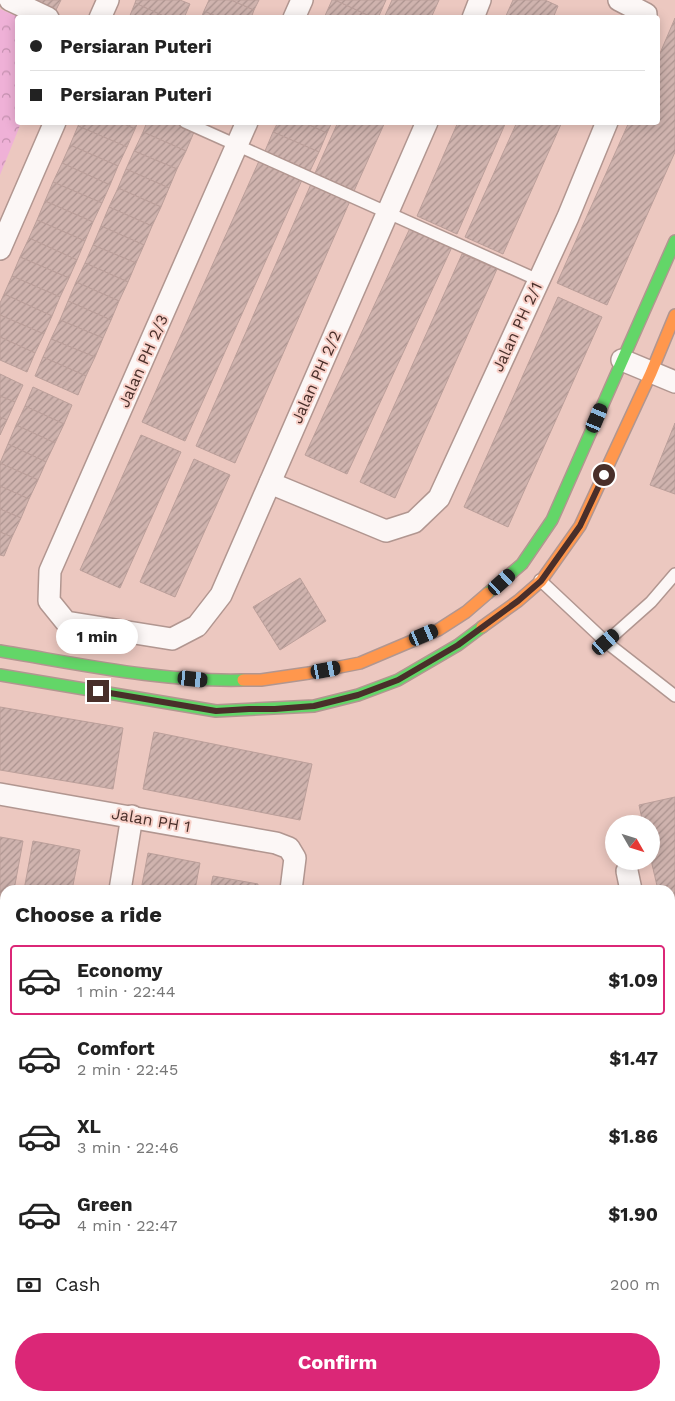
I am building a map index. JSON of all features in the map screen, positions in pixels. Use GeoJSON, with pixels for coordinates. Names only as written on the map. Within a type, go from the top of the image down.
{"type":"FeatureCollection","features":[{"type":"Feature","properties":{"kind":"main road"},"geometry":{"type":"LineString","coordinates":[[0,651],[206,681],[261,680],[360,663],[438,630],[466,612],[522,564],[552,520],[675,241]]}},
{"type":"Feature","properties":{"kind":"main road"},"geometry":{"type":"LineString","coordinates":[[0,674],[216,711],[314,706],[358,695],[398,680],[458,645],[518,601],[541,581],[580,526],[651,373],[669,346],[675,315]]}},
{"type":"Feature","properties":{"kind":"street"},"geometry":{"type":"LineString","coordinates":[[10,0],[42,15]]}},
{"type":"Feature","properties":{"kind":"street"},"geometry":{"type":"LineString","coordinates":[[101,15],[108,0]]}},
{"type":"Feature","properties":{"kind":"street"},"geometry":{"type":"LineString","coordinates":[[295,15],[302,0]]}},
{"type":"Feature","properties":{"kind":"street"},"geometry":{"type":"LineString","coordinates":[[473,15],[480,0]]}},
{"type":"Feature","properties":{"kind":"street"},"geometry":{"type":"LineString","coordinates":[[619,0],[644,15]]}},
{"type":"Feature","properties":{"kind":"street"},"geometry":{"type":"LineString","coordinates":[[0,249],[5,227],[54,125]]}},
{"type":"Feature","properties":{"kind":"street","name":"Jalan PH 2/3"},"geometry":{"type":"LineString","coordinates":[[197,626],[172,639],[66,622],[49,601],[50,571],[246,125]]}},
{"type":"Feature","properties":{"kind":"street","name":"Jalan PH 2/2"},"geometry":{"type":"LineString","coordinates":[[197,626],[220,594],[426,125]]}},
{"type":"Feature","properties":{"kind":"street","name":"Jalan PH 2/1"},"geometry":{"type":"LineString","coordinates":[[270,482],[386,531],[414,522],[439,498],[568,217],[606,125]]}},
{"type":"Feature","properties":{"kind":"street"},"geometry":{"type":"LineString","coordinates":[[635,332],[669,346]]}},
{"type":"Feature","properties":{"kind":"street"},"geometry":{"type":"LineString","coordinates":[[622,360],[675,382]]}},
{"type":"Feature","properties":{"kind":"street","name":"Jalan PH 1"},"geometry":{"type":"LineString","coordinates":[[0,794],[276,843],[289,848],[295,858],[292,885]]}},
{"type":"Feature","properties":{"kind":"street"},"geometry":{"type":"LineString","coordinates":[[121,885],[132,816]]}},
{"type":"Feature","properties":{"kind":"lane"},"geometry":{"type":"LineString","coordinates":[[191,125],[538,280]]}},
{"type":"Feature","properties":{"kind":"lane"},"geometry":{"type":"LineString","coordinates":[[522,564],[606,642],[675,696]]}},
{"type":"Feature","properties":{"kind":"lane"},"geometry":{"type":"LineString","coordinates":[[606,642],[651,602],[675,574]]}},
{"type":"Feature","properties":{"kind":"green space"},"geometry":{"type":"Polygon","coordinates":[[[0,9],[15,15],[15,125],[20,125],[0,175],[0,9]]]}},
{"type":"Feature","properties":{"kind":"building"},"geometry":{"type":"Polygon","coordinates":[[[35,0],[61,0],[56,10],[35,0]]]}},
{"type":"Feature","properties":{"kind":"building"},"geometry":{"type":"Polygon","coordinates":[[[136,0],[180,0],[190,4],[185,15],[161,15],[135,3],[136,0]]]}},
{"type":"Feature","properties":{"kind":"building"},"geometry":{"type":"Polygon","coordinates":[[[209,0],[231,0],[254,10],[252,15],[213,15],[204,11],[209,0]]]}},
{"type":"Feature","properties":{"kind":"building"},"geometry":{"type":"Polygon","coordinates":[[[231,0],[259,0],[254,10],[231,0]]]}},
{"type":"Feature","properties":{"kind":"building"},"geometry":{"type":"Polygon","coordinates":[[[332,0],[335,0],[368,15],[325,15],[332,0]]]}},
{"type":"Feature","properties":{"kind":"building"},"geometry":{"type":"Polygon","coordinates":[[[335,0],[386,0],[379,15],[368,15],[335,0]]]}},
{"type":"Feature","properties":{"kind":"building"},"geometry":{"type":"Polygon","coordinates":[[[392,0],[439,0],[432,15],[385,15],[392,0]]]}},
{"type":"Feature","properties":{"kind":"building"},"geometry":{"type":"Polygon","coordinates":[[[513,0],[545,0],[558,6],[554,15],[506,15],[513,0]]]}},
{"type":"Feature","properties":{"kind":"building"},"geometry":{"type":"Polygon","coordinates":[[[135,3],[161,15],[130,15],[135,3]]]}},
{"type":"Feature","properties":{"kind":"building"},"geometry":{"type":"Polygon","coordinates":[[[204,11],[213,15],[202,15],[204,11]]]}},
{"type":"Feature","properties":{"kind":"building"},"geometry":{"type":"Polygon","coordinates":[[[675,18],[675,152],[607,305],[557,283],[628,125],[660,125],[660,53],[675,18]]]}},
{"type":"Feature","properties":{"kind":"building"},"geometry":{"type":"Polygon","coordinates":[[[126,125],[135,129],[127,147],[78,126],[126,125]]]}},
{"type":"Feature","properties":{"kind":"building"},"geometry":{"type":"Polygon","coordinates":[[[126,125],[137,125],[135,129],[126,125]]]}},
{"type":"Feature","properties":{"kind":"building"},"geometry":{"type":"Polygon","coordinates":[[[146,125],[179,125],[194,132],[186,151],[143,132],[146,125]]]}},
{"type":"Feature","properties":{"kind":"building"},"geometry":{"type":"Polygon","coordinates":[[[276,125],[310,125],[327,133],[319,152],[273,132],[276,125]]]}},
{"type":"Feature","properties":{"kind":"building"},"geometry":{"type":"Polygon","coordinates":[[[310,125],[331,125],[327,133],[310,125]]]}},
{"type":"Feature","properties":{"kind":"building"},"geometry":{"type":"Polygon","coordinates":[[[337,125],[384,125],[354,191],[315,173],[337,125]]]}},
{"type":"Feature","properties":{"kind":"building"},"geometry":{"type":"Polygon","coordinates":[[[457,125],[505,125],[457,234],[417,216],[457,125]]]}},
{"type":"Feature","properties":{"kind":"building"},"geometry":{"type":"Polygon","coordinates":[[[516,125],[561,125],[503,254],[465,237],[516,125]]]}},
{"type":"Feature","properties":{"kind":"building"},"geometry":{"type":"Polygon","coordinates":[[[78,126],[127,147],[118,166],[70,145],[78,126]]]}},
{"type":"Feature","properties":{"kind":"building"},"geometry":{"type":"Polygon","coordinates":[[[143,132],[186,151],[177,169],[134,151],[143,132]]]}},
{"type":"Feature","properties":{"kind":"building"},"geometry":{"type":"Polygon","coordinates":[[[273,132],[319,152],[310,171],[265,151],[273,132]]]}},
{"type":"Feature","properties":{"kind":"building"},"geometry":{"type":"Polygon","coordinates":[[[70,145],[118,166],[110,185],[62,163],[70,145]]]}},
{"type":"Feature","properties":{"kind":"building"},"geometry":{"type":"Polygon","coordinates":[[[134,151],[177,169],[169,188],[126,169],[134,151]]]}},
{"type":"Feature","properties":{"kind":"building"},"geometry":{"type":"Polygon","coordinates":[[[259,161],[302,180],[185,441],[142,422],[259,161]]]}},
{"type":"Feature","properties":{"kind":"building"},"geometry":{"type":"Polygon","coordinates":[[[62,163],[110,185],[102,203],[53,182],[62,163]]]}},
{"type":"Feature","properties":{"kind":"building"},"geometry":{"type":"Polygon","coordinates":[[[126,169],[169,188],[161,207],[118,188],[126,169]]]}},
{"type":"Feature","properties":{"kind":"building"},"geometry":{"type":"Polygon","coordinates":[[[53,182],[102,203],[93,222],[45,201],[53,182]]]}},
{"type":"Feature","properties":{"kind":"building"},"geometry":{"type":"Polygon","coordinates":[[[311,184],[350,201],[235,463],[196,446],[311,184]]]}},
{"type":"Feature","properties":{"kind":"building"},"geometry":{"type":"Polygon","coordinates":[[[118,188],[161,207],[152,226],[109,207],[118,188]]]}},
{"type":"Feature","properties":{"kind":"building"},"geometry":{"type":"Polygon","coordinates":[[[45,201],[93,222],[85,241],[37,220],[45,201]]]}},
{"type":"Feature","properties":{"kind":"building"},"geometry":{"type":"Polygon","coordinates":[[[109,207],[152,226],[144,245],[101,226],[109,207]]]}},
{"type":"Feature","properties":{"kind":"building"},"geometry":{"type":"Polygon","coordinates":[[[37,220],[85,241],[77,260],[29,238],[37,220]]]}},
{"type":"Feature","properties":{"kind":"building"},"geometry":{"type":"Polygon","coordinates":[[[101,226],[144,245],[136,263],[93,245],[101,226]]]}},
{"type":"Feature","properties":{"kind":"building"},"geometry":{"type":"Polygon","coordinates":[[[410,228],[452,247],[347,474],[305,455],[410,228]]]}},
{"type":"Feature","properties":{"kind":"building"},"geometry":{"type":"Polygon","coordinates":[[[29,238],[77,260],[69,278],[20,257],[29,238]]]}},
{"type":"Feature","properties":{"kind":"building"},"geometry":{"type":"Polygon","coordinates":[[[93,245],[136,263],[128,282],[85,263],[93,245]]]}},
{"type":"Feature","properties":{"kind":"building"},"geometry":{"type":"Polygon","coordinates":[[[462,254],[497,269],[395,498],[360,482],[462,254]]]}},
{"type":"Feature","properties":{"kind":"building"},"geometry":{"type":"Polygon","coordinates":[[[20,257],[69,278],[60,297],[12,276],[20,257]]]}},
{"type":"Feature","properties":{"kind":"building"},"geometry":{"type":"Polygon","coordinates":[[[85,263],[128,282],[119,301],[76,282],[85,263]]]}},
{"type":"Feature","properties":{"kind":"building"},"geometry":{"type":"Polygon","coordinates":[[[12,276],[60,297],[52,316],[4,294],[12,276]]]}},
{"type":"Feature","properties":{"kind":"building"},"geometry":{"type":"Polygon","coordinates":[[[76,282],[119,301],[111,320],[68,301],[76,282]]]}},
{"type":"Feature","properties":{"kind":"building"},"geometry":{"type":"Polygon","coordinates":[[[4,294],[52,316],[44,334],[0,315],[0,303],[4,294]]]}},
{"type":"Feature","properties":{"kind":"building"},"geometry":{"type":"Polygon","coordinates":[[[558,297],[602,317],[508,527],[464,507],[558,297]]]}},
{"type":"Feature","properties":{"kind":"building"},"geometry":{"type":"Polygon","coordinates":[[[68,301],[111,320],[103,338],[60,320],[68,301]]]}},
{"type":"Feature","properties":{"kind":"building"},"geometry":{"type":"Polygon","coordinates":[[[0,315],[44,334],[35,353],[0,337],[0,315]]]}},
{"type":"Feature","properties":{"kind":"building"},"geometry":{"type":"Polygon","coordinates":[[[60,320],[103,338],[95,357],[51,339],[60,320]]]}},
{"type":"Feature","properties":{"kind":"building"},"geometry":{"type":"Polygon","coordinates":[[[0,337],[35,353],[27,372],[0,360],[0,337]]]}},
{"type":"Feature","properties":{"kind":"building"},"geometry":{"type":"Polygon","coordinates":[[[51,339],[95,357],[86,376],[43,357],[51,339]]]}},
{"type":"Feature","properties":{"kind":"building"},"geometry":{"type":"Polygon","coordinates":[[[43,357],[86,376],[78,395],[35,376],[43,357]]]}},
{"type":"Feature","properties":{"kind":"building"},"geometry":{"type":"Polygon","coordinates":[[[0,374],[23,385],[15,402],[0,396],[0,374]]]}},
{"type":"Feature","properties":{"kind":"building"},"geometry":{"type":"Polygon","coordinates":[[[33,387],[72,405],[64,424],[25,406],[33,387]]]}},
{"type":"Feature","properties":{"kind":"building"},"geometry":{"type":"Polygon","coordinates":[[[0,396],[15,402],[7,420],[0,417],[0,396]]]}},
{"type":"Feature","properties":{"kind":"building"},"geometry":{"type":"Polygon","coordinates":[[[25,406],[64,424],[55,443],[16,425],[25,406]]]}},
{"type":"Feature","properties":{"kind":"building"},"geometry":{"type":"Polygon","coordinates":[[[0,417],[7,420],[0,435],[0,417]]]}},
{"type":"Feature","properties":{"kind":"building"},"geometry":{"type":"Polygon","coordinates":[[[675,423],[675,494],[650,485],[675,423]]]}},
{"type":"Feature","properties":{"kind":"building"},"geometry":{"type":"Polygon","coordinates":[[[16,425],[55,443],[46,462],[8,444],[16,425]]]}},
{"type":"Feature","properties":{"kind":"building"},"geometry":{"type":"Polygon","coordinates":[[[141,435],[181,452],[120,588],[80,570],[141,435]]]}},
{"type":"Feature","properties":{"kind":"building"},"geometry":{"type":"Polygon","coordinates":[[[8,444],[46,462],[38,480],[0,463],[8,444]]]}},
{"type":"Feature","properties":{"kind":"building"},"geometry":{"type":"Polygon","coordinates":[[[194,459],[230,475],[175,597],[140,582],[194,459]]]}},
{"type":"Feature","properties":{"kind":"building"},"geometry":{"type":"Polygon","coordinates":[[[0,463],[38,480],[29,499],[0,486],[0,463]]]}},
{"type":"Feature","properties":{"kind":"building"},"geometry":{"type":"Polygon","coordinates":[[[0,486],[29,499],[21,518],[0,509],[0,486]]]}},
{"type":"Feature","properties":{"kind":"building"},"geometry":{"type":"Polygon","coordinates":[[[0,509],[21,518],[12,537],[0,532],[0,509]]]}},
{"type":"Feature","properties":{"kind":"building"},"geometry":{"type":"Polygon","coordinates":[[[0,532],[12,537],[4,556],[0,555],[0,532]]]}},
{"type":"Feature","properties":{"kind":"building"},"geometry":{"type":"Polygon","coordinates":[[[300,578],[326,621],[280,650],[253,607],[300,578]]]}},
{"type":"Feature","properties":{"kind":"building"},"geometry":{"type":"Polygon","coordinates":[[[0,707],[123,728],[113,789],[0,770],[0,707]]]}},
{"type":"Feature","properties":{"kind":"building"},"geometry":{"type":"Polygon","coordinates":[[[154,732],[312,764],[300,820],[143,789],[154,732]]]}},
{"type":"Feature","properties":{"kind":"building"},"geometry":{"type":"Polygon","coordinates":[[[675,797],[675,885],[657,885],[653,870],[660,870],[660,815],[641,815],[639,805],[675,797]]]}},
{"type":"Feature","properties":{"kind":"building"},"geometry":{"type":"Polygon","coordinates":[[[0,837],[23,841],[15,885],[0,885],[0,837]]]}},
{"type":"Feature","properties":{"kind":"building"},"geometry":{"type":"Polygon","coordinates":[[[33,841],[80,850],[73,885],[25,885],[33,841]]]}},
{"type":"Feature","properties":{"kind":"building"},"geometry":{"type":"Polygon","coordinates":[[[148,853],[200,863],[196,885],[142,885],[148,853]]]}},
{"type":"Feature","properties":{"kind":"building"},"geometry":{"type":"Polygon","coordinates":[[[213,876],[258,884],[258,885],[211,885],[213,876]]]}},
{"type":"Feature","properties":{"kind":"traffic: fast"},"geometry":{"type":"LineString","coordinates":[[488,593],[522,564],[552,520],[675,241]]}},
{"type":"Feature","properties":{"kind":"traffic: fast"},"geometry":{"type":"LineString","coordinates":[[0,675],[216,711],[314,706],[358,695],[398,680],[458,645],[482,627]]}},
{"type":"Feature","properties":{"kind":"traffic: fast"},"geometry":{"type":"LineString","coordinates":[[0,651],[152,675],[213,680],[243,680]]}},
{"type":"Feature","properties":{"kind":"traffic: slow"},"geometry":{"type":"LineString","coordinates":[[482,627],[518,601],[541,581],[580,526],[651,373],[675,315]]}},
{"type":"Feature","properties":{"kind":"traffic: slow"},"geometry":{"type":"LineString","coordinates":[[243,680],[261,680],[360,663],[438,630],[466,612],[488,593]]}},
{"type":"Feature","properties":{"kind":"route"},"geometry":{"type":"LineString","coordinates":[[98,691],[216,711],[275,709],[314,706],[358,695],[398,680],[458,645],[518,601],[541,581],[580,526],[604,475]]}}]}
